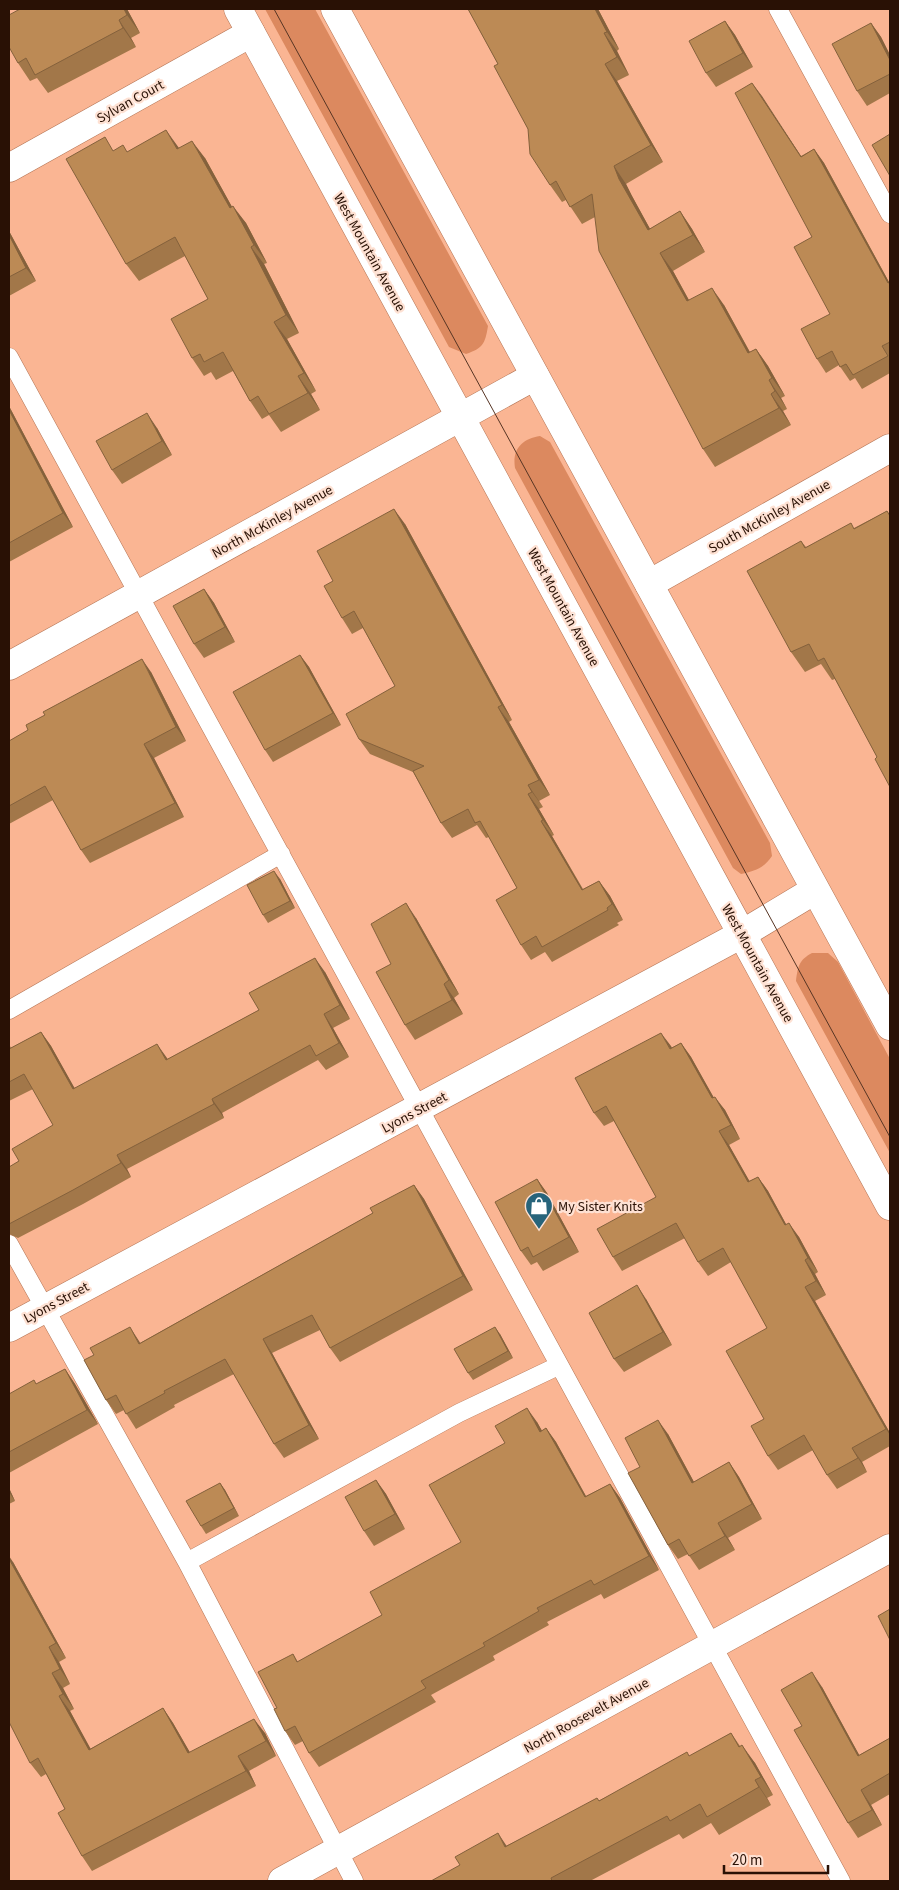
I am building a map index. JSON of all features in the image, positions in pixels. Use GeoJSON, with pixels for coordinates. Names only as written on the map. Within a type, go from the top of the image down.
{"type":"FeatureCollection","features":[{"type":"Feature","properties":{"kind":"street","name":"West Mountain Avenue"},"geometry":{"type":"LineString","coordinates":[[238,9],[890,1206]]}},
{"type":"Feature","properties":{"kind":"street"},"geometry":{"type":"LineString","coordinates":[[335,9],[890,1026]]}},
{"type":"Feature","properties":{"kind":"street","name":"Sylvan Court"},"geometry":{"type":"LineString","coordinates":[[9,168],[252,33]]}},
{"type":"Feature","properties":{"kind":"street","name":"North McKinley Avenue"},"geometry":{"type":"LineString","coordinates":[[9,666],[535,376]]}},
{"type":"Feature","properties":{"kind":"street","name":"South McKinley Avenue"},"geometry":{"type":"LineString","coordinates":[[649,584],[890,448]]}},
{"type":"Feature","properties":{"kind":"street","name":"Lyons Street"},"geometry":{"type":"LineString","coordinates":[[9,1328],[742,934],[815,890]]}},
{"type":"Feature","properties":{"kind":"street","name":"North Roosevelt Avenue"},"geometry":{"type":"LineString","coordinates":[[282,1881],[890,1548]]}},
{"type":"Feature","properties":{"kind":"lane"},"geometry":{"type":"LineString","coordinates":[[778,9],[890,214]]}},
{"type":"Feature","properties":{"kind":"lane"},"geometry":{"type":"LineString","coordinates":[[9,357],[420,1108],[558,1366],[714,1645],[841,1881]]}},
{"type":"Feature","properties":{"kind":"lane"},"geometry":{"type":"LineString","coordinates":[[9,1010],[281,854]]}},
{"type":"Feature","properties":{"kind":"lane"},"geometry":{"type":"LineString","coordinates":[[9,1244],[187,1562],[354,1881]]}},
{"type":"Feature","properties":{"kind":"lane"},"geometry":{"type":"LineString","coordinates":[[187,1562],[459,1413],[558,1366]]}},
{"type":"Feature","properties":{"kind":"shaded area"},"geometry":{"type":"Polygon","coordinates":[[[265,9],[315,9],[488,326],[484,341],[476,350],[466,354],[449,347],[265,9]]]}},
{"type":"Feature","properties":{"kind":"shaded area"},"geometry":{"type":"Polygon","coordinates":[[[540,436],[550,442],[770,843],[772,856],[766,863],[751,872],[741,874],[733,868],[515,468],[515,455],[523,442],[540,436]]]}},
{"type":"Feature","properties":{"kind":"shaded area"},"geometry":{"type":"Polygon","coordinates":[[[812,953],[828,953],[838,962],[890,1059],[890,1153],[796,981],[800,964],[804,958],[812,953]]]}},
{"type":"Feature","properties":{"kind":"building"},"geometry":{"type":"Polygon","coordinates":[[[20,9],[124,9],[127,15],[119,20],[123,28],[35,75],[26,58],[18,63],[9,47],[9,15],[20,9]]]}},
{"type":"Feature","properties":{"kind":"building"},"geometry":{"type":"Polygon","coordinates":[[[468,9],[595,9],[607,32],[604,33],[617,57],[605,64],[651,145],[614,166],[619,179],[648,230],[680,211],[693,235],[660,253],[687,301],[712,288],[748,353],[756,349],[772,378],[769,380],[775,391],[771,394],[779,408],[703,449],[599,251],[592,194],[570,207],[556,181],[550,185],[530,154],[528,129],[494,66],[498,64],[468,9]]]}},
{"type":"Feature","properties":{"kind":"building"},"geometry":{"type":"Polygon","coordinates":[[[725,21],[743,53],[706,73],[689,41],[725,21]]]}},
{"type":"Feature","properties":{"kind":"building"},"geometry":{"type":"Polygon","coordinates":[[[871,23],[890,60],[890,74],[857,91],[832,44],[871,23]]]}},
{"type":"Feature","properties":{"kind":"building"},"geometry":{"type":"Polygon","coordinates":[[[752,83],[801,157],[814,149],[888,283],[890,282],[890,342],[882,346],[888,356],[853,375],[846,364],[840,367],[832,351],[817,359],[801,329],[830,314],[794,247],[812,237],[735,93],[752,83]]]}},
{"type":"Feature","properties":{"kind":"building"},"geometry":{"type":"Polygon","coordinates":[[[166,130],[177,149],[192,141],[230,208],[233,206],[254,245],[251,247],[286,315],[274,322],[304,373],[298,376],[308,393],[269,414],[258,396],[250,401],[223,352],[204,362],[200,354],[192,358],[171,319],[208,299],[175,237],[126,264],[66,159],[105,137],[113,151],[123,145],[127,152],[166,130]]]}},
{"type":"Feature","properties":{"kind":"building"},"geometry":{"type":"Polygon","coordinates":[[[890,134],[890,176],[872,145],[890,134]]]}},
{"type":"Feature","properties":{"kind":"building"},"geometry":{"type":"Polygon","coordinates":[[[9,235],[26,268],[9,277],[9,235]]]}},
{"type":"Feature","properties":{"kind":"building"},"geometry":{"type":"Polygon","coordinates":[[[9,410],[63,513],[9,543],[9,410]]]}},
{"type":"Feature","properties":{"kind":"building"},"geometry":{"type":"Polygon","coordinates":[[[147,413],[162,441],[112,470],[96,441],[147,413]]]}},
{"type":"Feature","properties":{"kind":"building"},"geometry":{"type":"Polygon","coordinates":[[[394,509],[502,705],[498,707],[539,780],[528,785],[532,792],[528,794],[543,820],[541,821],[582,890],[599,881],[612,904],[607,908],[608,910],[542,947],[536,936],[521,945],[496,900],[517,888],[480,821],[475,823],[468,809],[441,823],[413,771],[424,766],[359,739],[346,714],[395,686],[354,611],[342,618],[324,586],[333,581],[317,551],[394,509]]]}},
{"type":"Feature","properties":{"kind":"building"},"geometry":{"type":"Polygon","coordinates":[[[887,511],[890,516],[890,787],[875,759],[877,757],[824,658],[818,661],[809,644],[791,652],[747,571],[801,541],[805,548],[851,523],[854,529],[887,511]]]}},
{"type":"Feature","properties":{"kind":"building"},"geometry":{"type":"Polygon","coordinates":[[[204,589],[225,627],[194,644],[173,606],[204,589]]]}},
{"type":"Feature","properties":{"kind":"building"},"geometry":{"type":"Polygon","coordinates":[[[300,655],[333,713],[265,750],[233,692],[300,655]]]}},
{"type":"Feature","properties":{"kind":"building"},"geometry":{"type":"Polygon","coordinates":[[[142,659],[176,727],[144,744],[175,803],[81,850],[45,786],[9,806],[9,741],[28,730],[26,725],[45,715],[43,712],[142,659]]]}},
{"type":"Feature","properties":{"kind":"building"},"geometry":{"type":"Polygon","coordinates":[[[274,871],[290,901],[263,915],[247,885],[274,871]]]}},
{"type":"Feature","properties":{"kind":"building"},"geometry":{"type":"Polygon","coordinates":[[[406,903],[449,980],[444,984],[452,1000],[405,1025],[376,972],[391,964],[371,924],[406,903]]]}},
{"type":"Feature","properties":{"kind":"building"},"geometry":{"type":"Polygon","coordinates":[[[315,958],[340,1005],[324,1014],[339,1043],[316,1056],[310,1045],[212,1099],[214,1104],[117,1155],[121,1163],[9,1224],[9,1167],[19,1161],[12,1149],[53,1125],[24,1074],[9,1082],[9,1049],[41,1032],[73,1089],[157,1044],[166,1060],[259,1010],[249,993],[315,958]]]}},
{"type":"Feature","properties":{"kind":"building"},"geometry":{"type":"Polygon","coordinates":[[[661,1033],[670,1049],[681,1043],[712,1098],[715,1097],[731,1125],[719,1131],[748,1182],[758,1177],[785,1225],[789,1223],[808,1258],[805,1260],[816,1281],[805,1287],[886,1429],[852,1448],[858,1458],[827,1475],[804,1435],[768,1456],[751,1426],[764,1419],[726,1351],[767,1328],[723,1248],[698,1262],[676,1223],[613,1257],[597,1229],[656,1197],[606,1106],[594,1113],[575,1078],[661,1033]]]}},
{"type":"Feature","properties":{"kind":"building"},"geometry":{"type":"Polygon","coordinates":[[[537,1179],[569,1237],[533,1257],[528,1247],[521,1251],[495,1202],[537,1179]]]}},
{"type":"Feature","properties":{"kind":"building"},"geometry":{"type":"Polygon","coordinates":[[[414,1185],[463,1276],[330,1348],[312,1315],[263,1339],[309,1425],[274,1444],[225,1359],[164,1391],[165,1393],[126,1414],[116,1395],[106,1400],[84,1360],[94,1355],[90,1348],[130,1327],[139,1344],[373,1213],[370,1208],[414,1185]]]}},
{"type":"Feature","properties":{"kind":"building"},"geometry":{"type":"Polygon","coordinates":[[[637,1285],[663,1332],[614,1359],[589,1313],[637,1285]]]}},
{"type":"Feature","properties":{"kind":"building"},"geometry":{"type":"Polygon","coordinates":[[[495,1327],[508,1351],[468,1373],[454,1349],[495,1327]]]}},
{"type":"Feature","properties":{"kind":"building"},"geometry":{"type":"Polygon","coordinates":[[[65,1369],[87,1410],[9,1452],[9,1394],[34,1380],[36,1384],[65,1369]]]}},
{"type":"Feature","properties":{"kind":"building"},"geometry":{"type":"Polygon","coordinates":[[[527,1408],[540,1432],[546,1428],[585,1497],[610,1484],[649,1556],[594,1585],[591,1580],[537,1608],[539,1611],[483,1643],[485,1646],[421,1681],[426,1688],[309,1753],[295,1726],[285,1731],[274,1709],[277,1708],[258,1672],[293,1654],[297,1662],[382,1615],[370,1592],[461,1542],[429,1485],[505,1443],[495,1426],[527,1408]]]}},
{"type":"Feature","properties":{"kind":"building"},"geometry":{"type":"Polygon","coordinates":[[[658,1420],[692,1483],[729,1462],[752,1504],[718,1523],[725,1536],[689,1556],[679,1539],[668,1545],[628,1473],[640,1467],[625,1438],[658,1420]]]}},
{"type":"Feature","properties":{"kind":"building"},"geometry":{"type":"Polygon","coordinates":[[[376,1480],[395,1514],[364,1531],[345,1497],[376,1480]]]}},
{"type":"Feature","properties":{"kind":"building"},"geometry":{"type":"Polygon","coordinates":[[[220,1483],[234,1508],[201,1526],[186,1501],[220,1483]]]}},
{"type":"Feature","properties":{"kind":"building"},"geometry":{"type":"Polygon","coordinates":[[[9,1559],[56,1643],[49,1647],[60,1669],[52,1673],[63,1694],[59,1696],[89,1750],[163,1708],[188,1753],[254,1719],[266,1741],[238,1756],[246,1771],[82,1856],[58,1813],[65,1809],[38,1758],[30,1763],[9,1722],[9,1559]]]}},
{"type":"Feature","properties":{"kind":"building"},"geometry":{"type":"Polygon","coordinates":[[[890,1609],[890,1640],[878,1616],[890,1609]]]}},
{"type":"Feature","properties":{"kind":"building"},"geometry":{"type":"Polygon","coordinates":[[[812,1672],[858,1756],[890,1738],[890,1773],[861,1790],[872,1810],[848,1823],[794,1730],[802,1726],[781,1690],[812,1672]]]}},
{"type":"Feature","properties":{"kind":"building"},"geometry":{"type":"Polygon","coordinates":[[[731,1733],[739,1747],[742,1745],[761,1777],[755,1780],[759,1787],[707,1817],[700,1804],[670,1821],[667,1816],[551,1878],[552,1881],[431,1881],[460,1865],[455,1857],[498,1833],[505,1847],[597,1798],[599,1801],[687,1752],[689,1756],[731,1733]]]}},
{"type":"Feature","properties":{"kind":"tram line"},"geometry":{"type":"LineString","coordinates":[[274,9],[890,1137]]}},
{"type":"Feature","properties":{"kind":"place","name":"My Sister Knits"},"geometry":{"type":"Point","coordinates":[539,1230]}}]}
